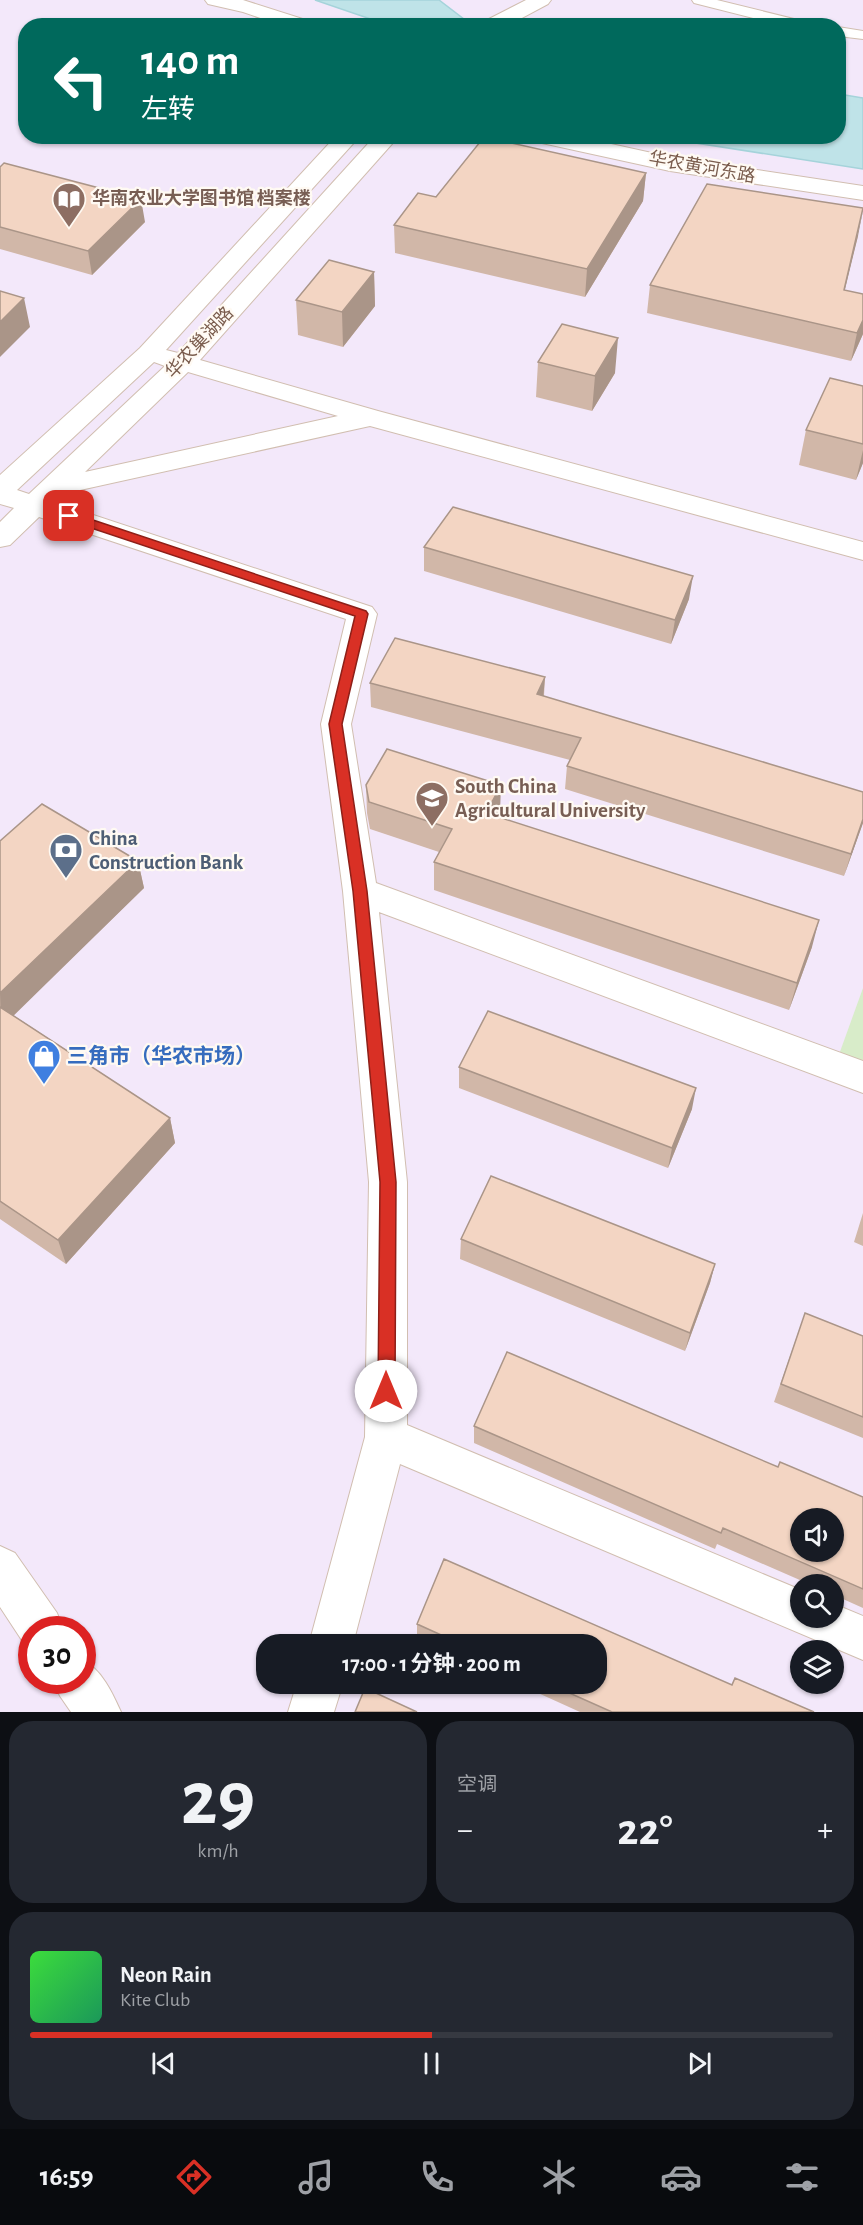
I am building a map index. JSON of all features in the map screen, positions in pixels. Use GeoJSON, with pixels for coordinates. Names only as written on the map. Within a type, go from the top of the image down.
{"type":"FeatureCollection","features":[{"type":"Feature","properties":{"kind":"street"},"geometry":{"type":"LineString","coordinates":[[215,0],[248,7],[281,18]]}},
{"type":"Feature","properties":{"kind":"street"},"geometry":{"type":"LineString","coordinates":[[489,0],[496,18]]}},
{"type":"Feature","properties":{"kind":"street"},"geometry":{"type":"LineString","coordinates":[[503,18],[541,0]]}},
{"type":"Feature","properties":{"kind":"street","name":"华农巢湖路"},"geometry":{"type":"LineString","coordinates":[[0,492],[149,353],[342,144]]}},
{"type":"Feature","properties":{"kind":"street","name":"华农巢湖路"},"geometry":{"type":"LineString","coordinates":[[0,538],[183,363],[381,144]]}},
{"type":"Feature","properties":{"kind":"street","name":"华农黄河东路"},"geometry":{"type":"LineString","coordinates":[[579,144],[670,164],[863,193]]}},
{"type":"Feature","properties":{"kind":"street"},"geometry":{"type":"LineString","coordinates":[[149,353],[369,417],[863,551]]}},
{"type":"Feature","properties":{"kind":"street"},"geometry":{"type":"LineString","coordinates":[[43,496],[369,417]]}},
{"type":"Feature","properties":{"kind":"street"},"geometry":{"type":"LineString","coordinates":[[0,492],[43,496],[362,614],[336,724],[360,891],[388,1182],[386,1437],[334,1634]]}},
{"type":"Feature","properties":{"kind":"street"},"geometry":{"type":"LineString","coordinates":[[360,891],[863,1077]]}},
{"type":"Feature","properties":{"kind":"street"},"geometry":{"type":"LineString","coordinates":[[386,1437],[790,1607]]}},
{"type":"Feature","properties":{"kind":"street"},"geometry":{"type":"LineString","coordinates":[[0,1568],[32,1616]]}},
{"type":"Feature","properties":{"kind":"street"},"geometry":{"type":"LineString","coordinates":[[839,1628],[863,1638]]}},
{"type":"Feature","properties":{"kind":"street"},"geometry":{"type":"LineString","coordinates":[[86,1694],[98,1712]]}},
{"type":"Feature","properties":{"kind":"street"},"geometry":{"type":"LineString","coordinates":[[311,1712],[317,1694]]}},
{"type":"Feature","properties":{"kind":"lane"},"geometry":{"type":"LineString","coordinates":[[699,0],[772,18]]}},
{"type":"Feature","properties":{"kind":"lane"},"geometry":{"type":"LineString","coordinates":[[846,32],[863,35]]}},
{"type":"Feature","properties":{"kind":"shaded area","name":"South China Agricultural University"},"geometry":{"type":"Polygon","coordinates":[[[0,0],[863,0],[863,1712],[0,1712],[0,0]]]}},
{"type":"Feature","properties":{"kind":"green space"},"geometry":{"type":"Polygon","coordinates":[[[863,988],[863,1070],[837,1060],[863,988]]]}},
{"type":"Feature","properties":{"kind":"water"},"geometry":{"type":"Polygon","coordinates":[[[315,0],[439,0],[463,18],[368,18],[315,0]]]}},
{"type":"Feature","properties":{"kind":"water"},"geometry":{"type":"Polygon","coordinates":[[[846,95],[863,98],[863,169],[702,144],[846,144],[846,95]]]}},
{"type":"Feature","properties":{"kind":"building"},"geometry":{"type":"Polygon","coordinates":[[[478,144],[516,144],[646,173],[587,269],[394,225],[418,193],[436,197],[478,144]]]}},
{"type":"Feature","properties":{"kind":"building"},"geometry":{"type":"Polygon","coordinates":[[[4,163],[141,199],[88,251],[0,227],[0,167],[4,163]]]}},
{"type":"Feature","properties":{"kind":"building"},"geometry":{"type":"Polygon","coordinates":[[[707,184],[863,208],[844,290],[863,294],[863,320],[857,333],[650,285],[707,184]]]}},
{"type":"Feature","properties":{"kind":"building"},"geometry":{"type":"Polygon","coordinates":[[[329,260],[374,272],[342,312],[296,300],[329,260]]]}},
{"type":"Feature","properties":{"kind":"building"},"geometry":{"type":"Polygon","coordinates":[[[0,291],[24,298],[0,322],[0,291]]]}},
{"type":"Feature","properties":{"kind":"building"},"geometry":{"type":"Polygon","coordinates":[[[562,324],[618,338],[595,376],[538,362],[562,324]]]}},
{"type":"Feature","properties":{"kind":"building"},"geometry":{"type":"Polygon","coordinates":[[[830,378],[863,386],[863,444],[806,430],[830,378]]]}},
{"type":"Feature","properties":{"kind":"building"},"geometry":{"type":"Polygon","coordinates":[[[453,507],[693,576],[675,620],[424,547],[453,507]]]}},
{"type":"Feature","properties":{"kind":"building"},"geometry":{"type":"Polygon","coordinates":[[[395,638],[545,677],[537,694],[863,792],[863,819],[851,854],[567,766],[581,738],[370,683],[395,638]]]}},
{"type":"Feature","properties":{"kind":"building"},"geometry":{"type":"Polygon","coordinates":[[[387,749],[501,785],[486,813],[819,920],[797,983],[434,862],[452,829],[369,802],[366,785],[387,749]]]}},
{"type":"Feature","properties":{"kind":"building"},"geometry":{"type":"Polygon","coordinates":[[[42,804],[138,861],[0,993],[0,841],[42,804]]]}},
{"type":"Feature","properties":{"kind":"building"},"geometry":{"type":"Polygon","coordinates":[[[0,1007],[170,1118],[58,1240],[0,1201],[0,1007]]]}},
{"type":"Feature","properties":{"kind":"building"},"geometry":{"type":"Polygon","coordinates":[[[488,1011],[696,1088],[672,1148],[459,1067],[488,1011]]]}},
{"type":"Feature","properties":{"kind":"building"},"geometry":{"type":"Polygon","coordinates":[[[491,1176],[715,1264],[690,1333],[461,1239],[491,1176]]]}},
{"type":"Feature","properties":{"kind":"building"},"geometry":{"type":"Polygon","coordinates":[[[805,1313],[863,1336],[863,1417],[781,1384],[805,1313]]]}},
{"type":"Feature","properties":{"kind":"building"},"geometry":{"type":"Polygon","coordinates":[[[507,1352],[778,1467],[780,1462],[863,1497],[863,1589],[844,1581],[844,1574],[829,1574],[801,1562],[844,1562],[844,1508],[790,1508],[790,1557],[723,1528],[721,1533],[474,1426],[507,1352]]]}},
{"type":"Feature","properties":{"kind":"building"},"geometry":{"type":"Polygon","coordinates":[[[444,1559],[732,1685],[735,1678],[814,1712],[612,1712],[572,1694],[607,1694],[607,1634],[439,1634],[417,1624],[444,1559]]]}},
{"type":"Feature","properties":{"kind":"building"},"geometry":{"type":"Polygon","coordinates":[[[362,1694],[378,1694],[417,1712],[355,1712],[362,1694]]]}},
{"type":"Feature","properties":{"kind":"place","name":"华南农业大学图书馆 档案楼"},"geometry":{"type":"Point","coordinates":[69,228]}},
{"type":"Feature","properties":{"kind":"place","name":"South China Agricultural University"},"geometry":{"type":"Point","coordinates":[432,827]}},
{"type":"Feature","properties":{"kind":"place","name":"China Construction Bank"},"geometry":{"type":"Point","coordinates":[66,879]}},
{"type":"Feature","properties":{"kind":"place","name":"三角市（华农市场）"},"geometry":{"type":"Point","coordinates":[44,1085]}},
{"type":"Feature","properties":{"kind":"route"},"geometry":{"type":"LineString","coordinates":[[69,516],[362,614],[336,724],[360,891],[388,1182],[386,1391]]}}]}
